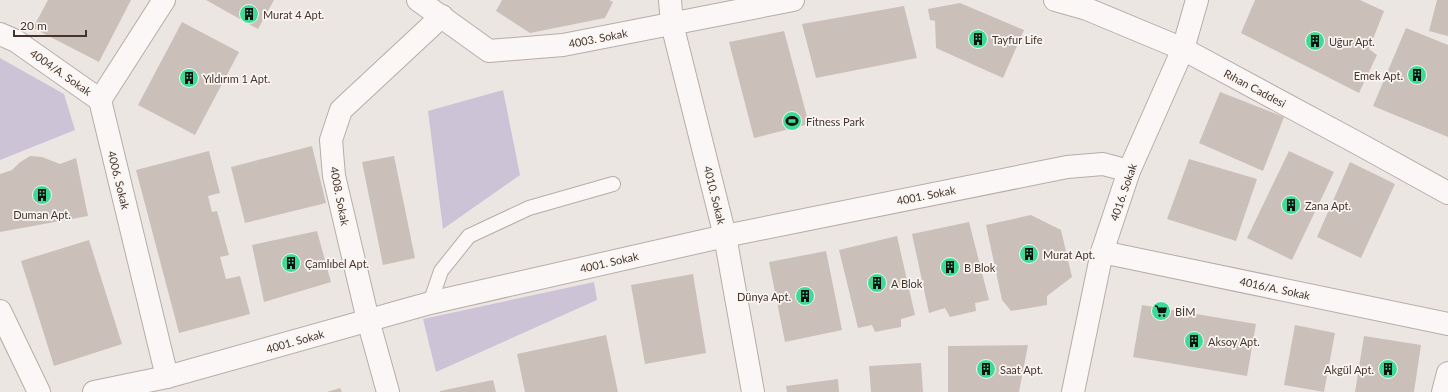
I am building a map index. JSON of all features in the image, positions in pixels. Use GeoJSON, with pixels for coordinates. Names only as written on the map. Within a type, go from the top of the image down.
{"type":"FeatureCollection","features":[{"type":"Feature","properties":{"kind":"street"},"geometry":{"type":"LineString","coordinates":[[100,100],[164,0]]}},
{"type":"Feature","properties":{"kind":"street","name":"4003. Sokak"},"geometry":{"type":"LineString","coordinates":[[418,0],[489,51],[563,45],[792,0]]}},
{"type":"Feature","properties":{"kind":"street","name":"4010. Sokak"},"geometry":{"type":"LineString","coordinates":[[670,0],[672,24],[725,236],[753,392]]}},
{"type":"Feature","properties":{"kind":"street","name":"Rıhan Caddesi"},"geometry":{"type":"LineString","coordinates":[[1055,0],[1087,5],[1183,49],[1448,193]]}},
{"type":"Feature","properties":{"kind":"street","name":"4016. Sokak"},"geometry":{"type":"LineString","coordinates":[[1073,392],[1102,252],[1129,172],[1183,49],[1197,0]]}},
{"type":"Feature","properties":{"kind":"street","name":"4008. Sokak"},"geometry":{"type":"LineString","coordinates":[[388,392],[368,320],[334,176],[331,140],[341,110],[442,16]]}},
{"type":"Feature","properties":{"kind":"street","name":"4004/A. Sokak"},"geometry":{"type":"LineString","coordinates":[[0,34],[16,41],[100,100]]}},
{"type":"Feature","properties":{"kind":"street","name":"4006. Sokak"},"geometry":{"type":"LineString","coordinates":[[100,100],[167,377]]}},
{"type":"Feature","properties":{"kind":"street","name":"4001. Sokak"},"geometry":{"type":"LineString","coordinates":[[94,392],[167,377],[430,303],[725,236],[1067,167],[1103,164],[1129,172]]}},
{"type":"Feature","properties":{"kind":"street","name":"4016/A. Sokak"},"geometry":{"type":"LineString","coordinates":[[1102,252],[1448,324]]}},
{"type":"Feature","properties":{"kind":"street"},"geometry":{"type":"LineString","coordinates":[[0,311],[39,392]]}},
{"type":"Feature","properties":{"kind":"street"},"geometry":{"type":"LineString","coordinates":[[1443,392],[1448,373]]}},
{"type":"Feature","properties":{"kind":"lane"},"geometry":{"type":"LineString","coordinates":[[430,303],[441,272],[469,236],[529,208],[613,184]]}},
{"type":"Feature","properties":{"kind":"shaded area"},"geometry":{"type":"Polygon","coordinates":[[[0,58],[64,94],[75,130],[0,160],[0,58]]]}},
{"type":"Feature","properties":{"kind":"shaded area"},"geometry":{"type":"Polygon","coordinates":[[[503,90],[520,175],[443,229],[428,111],[503,90]]]}},
{"type":"Feature","properties":{"kind":"shaded area"},"geometry":{"type":"Polygon","coordinates":[[[594,282],[597,300],[436,372],[423,319],[594,282]]]}},
{"type":"Feature","properties":{"kind":"building"},"geometry":{"type":"Polygon","coordinates":[[[48,0],[131,0],[99,62],[33,28],[48,0]]]}},
{"type":"Feature","properties":{"kind":"building","name":"Murat 4 Apt."},"geometry":{"type":"Polygon","coordinates":[[[206,0],[274,0],[258,29],[206,0]]]}},
{"type":"Feature","properties":{"kind":"building"},"geometry":{"type":"Polygon","coordinates":[[[502,0],[609,0],[613,2],[605,18],[530,33],[496,11],[502,0]]]}},
{"type":"Feature","properties":{"kind":"building","name":"Uğur Apt."},"geometry":{"type":"Polygon","coordinates":[[[1255,0],[1360,0],[1384,11],[1369,49],[1377,55],[1359,93],[1241,33],[1255,0]]]}},
{"type":"Feature","properties":{"kind":"building"},"geometry":{"type":"Polygon","coordinates":[[[1437,0],[1448,0],[1448,36],[1429,31],[1437,0]]]}},
{"type":"Feature","properties":{"kind":"building","name":"Tayfur Life"},"geometry":{"type":"Polygon","coordinates":[[[960,3],[1024,30],[1003,78],[936,48],[935,21],[930,20],[928,9],[960,3]]]}},
{"type":"Feature","properties":{"kind":"building"},"geometry":{"type":"Polygon","coordinates":[[[904,6],[917,58],[816,78],[802,24],[904,6]]]}},
{"type":"Feature","properties":{"kind":"building","name":"Yıldırım 1 Apt."},"geometry":{"type":"Polygon","coordinates":[[[182,22],[239,52],[195,135],[138,105],[182,22]]]}},
{"type":"Feature","properties":{"kind":"building","name":"Emek Apt."},"geometry":{"type":"Polygon","coordinates":[[[1406,28],[1448,45],[1448,137],[1373,106],[1406,28]]]}},
{"type":"Feature","properties":{"kind":"building"},"geometry":{"type":"Polygon","coordinates":[[[784,31],[809,124],[754,138],[729,42],[784,31]]]}},
{"type":"Feature","properties":{"kind":"building"},"geometry":{"type":"Polygon","coordinates":[[[1220,92],[1284,117],[1263,171],[1199,143],[1220,92]]]}},
{"type":"Feature","properties":{"kind":"building"},"geometry":{"type":"Polygon","coordinates":[[[312,146],[326,203],[245,223],[231,167],[312,146]]]}},
{"type":"Feature","properties":{"kind":"building"},"geometry":{"type":"Polygon","coordinates":[[[209,151],[220,193],[208,196],[212,212],[217,211],[229,255],[220,257],[226,279],[240,276],[250,314],[179,333],[136,170],[209,151]]]}},
{"type":"Feature","properties":{"kind":"building","name":"Zana Apt."},"geometry":{"type":"Polygon","coordinates":[[[1289,151],[1334,172],[1292,260],[1247,238],[1289,151]]]}},
{"type":"Feature","properties":{"kind":"building","name":"Duman Apt."},"geometry":{"type":"Polygon","coordinates":[[[30,156],[42,157],[60,164],[76,158],[88,216],[0,232],[0,174],[12,170],[19,163],[30,156]]]}},
{"type":"Feature","properties":{"kind":"building"},"geometry":{"type":"Polygon","coordinates":[[[394,156],[415,258],[383,265],[362,162],[394,156]]]}},
{"type":"Feature","properties":{"kind":"building"},"geometry":{"type":"Polygon","coordinates":[[[1189,159],[1257,179],[1236,241],[1167,219],[1189,159]]]}},
{"type":"Feature","properties":{"kind":"building"},"geometry":{"type":"Polygon","coordinates":[[[1350,162],[1395,184],[1361,258],[1317,237],[1350,162]]]}},
{"type":"Feature","properties":{"kind":"building","name":"Murat Apt."},"geometry":{"type":"Polygon","coordinates":[[[1031,215],[1061,230],[1072,277],[1047,296],[1047,305],[1011,311],[1002,300],[986,225],[1031,215]]]}},
{"type":"Feature","properties":{"kind":"building","name":"B Blok"},"geometry":{"type":"Polygon","coordinates":[[[969,222],[989,300],[975,303],[976,311],[950,317],[945,308],[929,313],[912,234],[969,222]]]}},
{"type":"Feature","properties":{"kind":"building","name":"Çamlıbel Apt."},"geometry":{"type":"Polygon","coordinates":[[[317,231],[331,282],[264,302],[252,245],[317,231]]]}},
{"type":"Feature","properties":{"kind":"building","name":"A Blok"},"geometry":{"type":"Polygon","coordinates":[[[897,236],[915,315],[901,319],[901,327],[875,332],[872,325],[858,328],[839,250],[897,236]]]}},
{"type":"Feature","properties":{"kind":"building"},"geometry":{"type":"Polygon","coordinates":[[[89,240],[122,344],[54,366],[21,261],[89,240]]]}},
{"type":"Feature","properties":{"kind":"building","name":"Dünya Apt."},"geometry":{"type":"Polygon","coordinates":[[[826,251],[842,330],[785,342],[769,262],[826,251]]]}},
{"type":"Feature","properties":{"kind":"building"},"geometry":{"type":"Polygon","coordinates":[[[693,274],[706,353],[645,364],[631,285],[693,274]]]}},
{"type":"Feature","properties":{"kind":"building","name":"Aksoy Apt."},"geometry":{"type":"Polygon","coordinates":[[[1142,305],[1256,324],[1247,376],[1133,357],[1142,305]]]}},
{"type":"Feature","properties":{"kind":"building"},"geometry":{"type":"Polygon","coordinates":[[[1295,325],[1335,333],[1324,392],[1284,385],[1295,325]]]}},
{"type":"Feature","properties":{"kind":"building"},"geometry":{"type":"Polygon","coordinates":[[[606,335],[618,392],[525,392],[517,354],[606,335]]]}},
{"type":"Feature","properties":{"kind":"building","name":"Akgül Apt."},"geometry":{"type":"Polygon","coordinates":[[[1364,336],[1421,345],[1414,392],[1355,392],[1364,336]]]}},
{"type":"Feature","properties":{"kind":"building","name":"Saat Apt."},"geometry":{"type":"Polygon","coordinates":[[[1028,345],[1019,392],[948,392],[948,346],[1028,345]]]}},
{"type":"Feature","properties":{"kind":"building"},"geometry":{"type":"Polygon","coordinates":[[[921,363],[923,392],[871,392],[869,366],[921,363]]]}},
{"type":"Feature","properties":{"kind":"building"},"geometry":{"type":"Polygon","coordinates":[[[838,379],[839,392],[787,392],[786,386],[838,379]]]}},
{"type":"Feature","properties":{"kind":"building"},"geometry":{"type":"Polygon","coordinates":[[[493,380],[496,392],[440,392],[440,391],[493,380]]]}},
{"type":"Feature","properties":{"kind":"building"},"geometry":{"type":"Polygon","coordinates":[[[340,388],[342,392],[327,392],[340,388]]]}},
{"type":"Feature","properties":{"kind":"place","name":"Murat 4 Apt."},"geometry":{"type":"Point","coordinates":[249,14]}},
{"type":"Feature","properties":{"kind":"place","name":"Tayfur Life"},"geometry":{"type":"Point","coordinates":[978,39]}},
{"type":"Feature","properties":{"kind":"place","name":"Uğur Apt."},"geometry":{"type":"Point","coordinates":[1315,41]}},
{"type":"Feature","properties":{"kind":"place","name":"Emek Apt."},"geometry":{"type":"Point","coordinates":[1417,75]}},
{"type":"Feature","properties":{"kind":"place","name":"Yıldırım 1 Apt."},"geometry":{"type":"Point","coordinates":[189,78]}},
{"type":"Feature","properties":{"kind":"place","name":"Fitness Park"},"geometry":{"type":"Point","coordinates":[792,121]}},
{"type":"Feature","properties":{"kind":"place","name":"Duman Apt."},"geometry":{"type":"Point","coordinates":[42,195]}},
{"type":"Feature","properties":{"kind":"place","name":"Zana Apt."},"geometry":{"type":"Point","coordinates":[1291,205]}},
{"type":"Feature","properties":{"kind":"place","name":"Murat Apt."},"geometry":{"type":"Point","coordinates":[1029,254]}},
{"type":"Feature","properties":{"kind":"place","name":"Çamlıbel Apt."},"geometry":{"type":"Point","coordinates":[291,263]}},
{"type":"Feature","properties":{"kind":"place","name":"B Blok"},"geometry":{"type":"Point","coordinates":[950,267]}},
{"type":"Feature","properties":{"kind":"place","name":"A Blok"},"geometry":{"type":"Point","coordinates":[877,283]}},
{"type":"Feature","properties":{"kind":"place","name":"Dünya Apt."},"geometry":{"type":"Point","coordinates":[805,296]}},
{"type":"Feature","properties":{"kind":"place","name":"BİM"},"geometry":{"type":"Point","coordinates":[1161,311]}},
{"type":"Feature","properties":{"kind":"place","name":"Aksoy Apt."},"geometry":{"type":"Point","coordinates":[1194,341]}},
{"type":"Feature","properties":{"kind":"place","name":"Saat Apt."},"geometry":{"type":"Point","coordinates":[986,369]}},
{"type":"Feature","properties":{"kind":"place","name":"Akgül Apt."},"geometry":{"type":"Point","coordinates":[1388,369]}}]}
